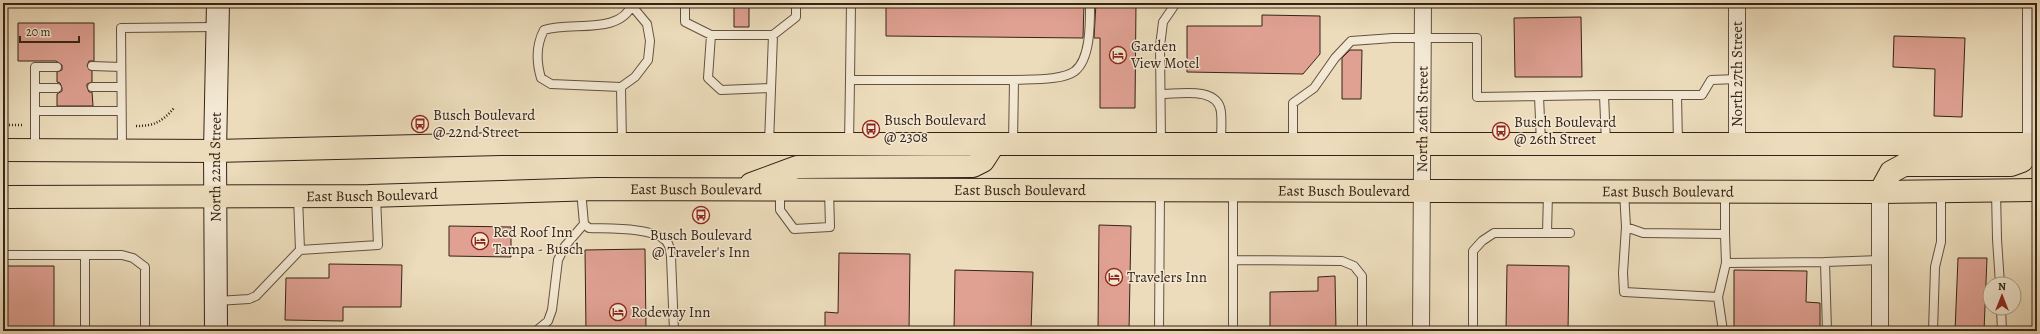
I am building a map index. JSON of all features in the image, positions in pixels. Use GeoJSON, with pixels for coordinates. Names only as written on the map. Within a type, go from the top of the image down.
{"type":"FeatureCollection","features":[{"type":"Feature","properties":{"kind":"main road"},"geometry":{"type":"LineString","coordinates":[[3,150],[215,151],[501,144],[2034,144]]}},
{"type":"Feature","properties":{"kind":"main road"},"geometry":{"type":"LineString","coordinates":[[736,189],[797,167],[973,166],[983,161],[1004,144]]}},
{"type":"Feature","properties":{"kind":"main road"},"geometry":{"type":"LineString","coordinates":[[1880,192],[1891,172],[1904,165],[2011,165],[2022,161],[2034,144]]}},
{"type":"Feature","properties":{"kind":"main road","name":"East Busch Boulevard"},"geometry":{"type":"LineString","coordinates":[[3,197],[376,196],[581,189],[1422,189],[1880,192],[2037,190]]}},
{"type":"Feature","properties":{"kind":"street","name":"North 22nd Street"},"geometry":{"type":"LineString","coordinates":[[216,331],[215,151],[218,3]]}},
{"type":"Feature","properties":{"kind":"street","name":"North 26th Street"},"geometry":{"type":"LineString","coordinates":[[1421,331],[1423,3]]}},
{"type":"Feature","properties":{"kind":"street","name":"North 27th Street"},"geometry":{"type":"LineString","coordinates":[[1737,3],[1737,145]]}},
{"type":"Feature","properties":{"kind":"street"},"geometry":{"type":"LineString","coordinates":[[2031,3],[2034,144]]}},
{"type":"Feature","properties":{"kind":"street"},"geometry":{"type":"LineString","coordinates":[[1880,192],[1880,331]]}},
{"type":"Feature","properties":{"kind":"lane"},"geometry":{"type":"LineString","coordinates":[[685,3],[685,22],[711,35],[773,35],[796,18],[796,3]]}},
{"type":"Feature","properties":{"kind":"lane"},"geometry":{"type":"LineString","coordinates":[[848,144],[851,3]]}},
{"type":"Feature","properties":{"kind":"lane"},"geometry":{"type":"LineString","coordinates":[[850,80],[1051,79],[1075,71],[1084,56],[1090,36],[1090,3]]}},
{"type":"Feature","properties":{"kind":"lane"},"geometry":{"type":"LineString","coordinates":[[1161,144],[1160,46],[1163,22],[1176,3]]}},
{"type":"Feature","properties":{"kind":"lane"},"geometry":{"type":"LineString","coordinates":[[633,4],[647,24],[650,41],[648,60],[635,77],[621,87],[551,84],[540,78],[538,66],[538,41],[544,30],[557,26],[605,25],[621,19],[633,4]]}},
{"type":"Feature","properties":{"kind":"lane"},"geometry":{"type":"LineString","coordinates":[[122,151],[121,28],[217,27]]}},
{"type":"Feature","properties":{"kind":"lane"},"geometry":{"type":"LineString","coordinates":[[711,35],[708,78],[721,90],[770,88]]}},
{"type":"Feature","properties":{"kind":"lane"},"geometry":{"type":"LineString","coordinates":[[769,144],[773,35]]}},
{"type":"Feature","properties":{"kind":"lane"},"geometry":{"type":"LineString","coordinates":[[1292,144],[1293,102],[1314,88],[1335,58],[1351,41],[1393,38],[1477,38],[1477,97],[1702,95],[1711,80],[1737,79]]}},
{"type":"Feature","properties":{"kind":"lane"},"geometry":{"type":"LineString","coordinates":[[92,66],[121,67]]}},
{"type":"Feature","properties":{"kind":"lane"},"geometry":{"type":"LineString","coordinates":[[35,150],[35,67],[57,67]]}},
{"type":"Feature","properties":{"kind":"lane"},"geometry":{"type":"LineString","coordinates":[[1004,144],[1014,80]]}},
{"type":"Feature","properties":{"kind":"lane"},"geometry":{"type":"LineString","coordinates":[[92,87],[121,87]]}},
{"type":"Feature","properties":{"kind":"lane"},"geometry":{"type":"LineString","coordinates":[[621,87],[622,144]]}},
{"type":"Feature","properties":{"kind":"lane"},"geometry":{"type":"LineString","coordinates":[[35,88],[57,88]]}},
{"type":"Feature","properties":{"kind":"lane"},"geometry":{"type":"LineString","coordinates":[[1161,94],[1206,94],[1216,100],[1221,110],[1221,144]]}},
{"type":"Feature","properties":{"kind":"lane"},"geometry":{"type":"LineString","coordinates":[[1604,95],[1606,145]]}},
{"type":"Feature","properties":{"kind":"lane"},"geometry":{"type":"LineString","coordinates":[[1677,95],[1678,145]]}},
{"type":"Feature","properties":{"kind":"lane"},"geometry":{"type":"LineString","coordinates":[[1539,96],[1541,144]]}},
{"type":"Feature","properties":{"kind":"lane"},"geometry":{"type":"LineString","coordinates":[[35,111],[121,111]]}},
{"type":"Feature","properties":{"kind":"lane"},"geometry":{"type":"LineString","coordinates":[[536,331],[548,321],[552,310],[558,260],[565,246],[584,224],[581,189]]}},
{"type":"Feature","properties":{"kind":"lane"},"geometry":{"type":"LineString","coordinates":[[780,189],[780,210],[794,229],[830,227],[829,189]]}},
{"type":"Feature","properties":{"kind":"lane"},"geometry":{"type":"LineString","coordinates":[[1159,331],[1160,189]]}},
{"type":"Feature","properties":{"kind":"lane"},"geometry":{"type":"LineString","coordinates":[[1232,189],[1233,331]]}},
{"type":"Feature","properties":{"kind":"lane"},"geometry":{"type":"LineString","coordinates":[[1548,190],[1548,233]]}},
{"type":"Feature","properties":{"kind":"lane"},"geometry":{"type":"LineString","coordinates":[[1624,190],[1626,227],[1623,273],[1624,292],[1718,297]]}},
{"type":"Feature","properties":{"kind":"lane"},"geometry":{"type":"LineString","coordinates":[[1996,190],[1999,276]]}},
{"type":"Feature","properties":{"kind":"lane"},"geometry":{"type":"LineString","coordinates":[[1723,331],[1718,297],[1726,263],[1725,191]]}},
{"type":"Feature","properties":{"kind":"lane"},"geometry":{"type":"LineString","coordinates":[[1933,331],[1935,267],[1941,242],[1941,191]]}},
{"type":"Feature","properties":{"kind":"lane"},"geometry":{"type":"LineString","coordinates":[[298,196],[300,250]]}},
{"type":"Feature","properties":{"kind":"lane"},"geometry":{"type":"LineString","coordinates":[[216,301],[249,299],[256,296],[300,250],[378,245],[376,196]]}},
{"type":"Feature","properties":{"kind":"lane"},"geometry":{"type":"LineString","coordinates":[[584,224],[589,228],[653,234],[664,239],[669,245],[671,256],[674,331]]}},
{"type":"Feature","properties":{"kind":"lane"},"geometry":{"type":"LineString","coordinates":[[1626,227],[1643,233],[1725,234]]}},
{"type":"Feature","properties":{"kind":"lane"},"geometry":{"type":"LineString","coordinates":[[1473,331],[1473,251],[1482,241],[1494,233],[1570,233]]}},
{"type":"Feature","properties":{"kind":"lane"},"geometry":{"type":"LineString","coordinates":[[3,255],[122,255],[133,258],[145,267],[145,331]]}},
{"type":"Feature","properties":{"kind":"lane"},"geometry":{"type":"LineString","coordinates":[[84,255],[85,331]]}},
{"type":"Feature","properties":{"kind":"lane"},"geometry":{"type":"LineString","coordinates":[[1233,260],[1342,261],[1354,266],[1362,276],[1362,331]]}},
{"type":"Feature","properties":{"kind":"lane"},"geometry":{"type":"LineString","coordinates":[[1726,263],[1880,260]]}},
{"type":"Feature","properties":{"kind":"lane"},"geometry":{"type":"LineString","coordinates":[[1825,262],[1827,331]]}},
{"type":"Feature","properties":{"kind":"lane"},"geometry":{"type":"LineString","coordinates":[[2001,316],[2002,331]]}},
{"type":"Feature","properties":{"kind":"building"},"geometry":{"type":"Polygon","coordinates":[[[734,3],[749,3],[749,27],[734,27],[734,3]]]}},
{"type":"Feature","properties":{"kind":"building"},"geometry":{"type":"Polygon","coordinates":[[[886,3],[1084,3],[1083,38],[886,36],[886,3]]]}},
{"type":"Feature","properties":{"kind":"building","name":"Garden View Motel"},"geometry":{"type":"Polygon","coordinates":[[[1096,3],[1136,3],[1135,108],[1100,108],[1100,38],[1094,38],[1096,3]]]}},
{"type":"Feature","properties":{"kind":"building"},"geometry":{"type":"Polygon","coordinates":[[[1262,15],[1320,16],[1320,54],[1303,74],[1187,72],[1187,26],[1262,26],[1262,15]]]}},
{"type":"Feature","properties":{"kind":"building"},"geometry":{"type":"Polygon","coordinates":[[[1581,17],[1582,77],[1515,77],[1514,18],[1581,17]]]}},
{"type":"Feature","properties":{"kind":"building"},"geometry":{"type":"Polygon","coordinates":[[[18,23],[94,23],[94,61],[89,61],[87,66],[92,71],[92,82],[87,84],[87,87],[89,92],[92,92],[93,106],[57,106],[57,94],[62,91],[62,88],[60,83],[57,82],[57,72],[62,70],[62,65],[56,61],[18,61],[18,23]]]}},
{"type":"Feature","properties":{"kind":"building"},"geometry":{"type":"Polygon","coordinates":[[[1894,36],[1965,38],[1962,117],[1934,116],[1935,69],[1893,67],[1894,36]]]}},
{"type":"Feature","properties":{"kind":"building"},"geometry":{"type":"Polygon","coordinates":[[[1350,50],[1362,50],[1361,99],[1342,99],[1342,58],[1350,50]]]}},
{"type":"Feature","properties":{"kind":"building","name":"Travelers Inn"},"geometry":{"type":"Polygon","coordinates":[[[1099,225],[1131,226],[1129,331],[1098,331],[1099,225]]]}},
{"type":"Feature","properties":{"kind":"building","name":"Red Roof Inn Tampa - Busch"},"geometry":{"type":"Polygon","coordinates":[[[449,226],[511,227],[511,257],[449,256],[449,226]]]}},
{"type":"Feature","properties":{"kind":"building"},"geometry":{"type":"Polygon","coordinates":[[[645,249],[646,331],[586,331],[585,250],[645,249]]]}},
{"type":"Feature","properties":{"kind":"building"},"geometry":{"type":"Polygon","coordinates":[[[839,253],[910,254],[909,331],[825,331],[825,312],[838,313],[839,253]]]}},
{"type":"Feature","properties":{"kind":"building"},"geometry":{"type":"Polygon","coordinates":[[[1958,258],[1987,258],[1986,276],[1982,276],[1982,316],[1985,316],[1984,331],[1955,331],[1958,258]]]}},
{"type":"Feature","properties":{"kind":"building"},"geometry":{"type":"Polygon","coordinates":[[[329,264],[402,265],[401,307],[343,307],[343,321],[285,320],[286,278],[329,278],[329,264]]]}},
{"type":"Feature","properties":{"kind":"building"},"geometry":{"type":"Polygon","coordinates":[[[1507,265],[1569,266],[1568,331],[1506,331],[1507,265]]]}},
{"type":"Feature","properties":{"kind":"building"},"geometry":{"type":"Polygon","coordinates":[[[3,266],[54,266],[54,331],[3,331],[3,266]]]}},
{"type":"Feature","properties":{"kind":"building"},"geometry":{"type":"Polygon","coordinates":[[[955,270],[1033,272],[1031,331],[954,331],[955,270]]]}},
{"type":"Feature","properties":{"kind":"building"},"geometry":{"type":"Polygon","coordinates":[[[1734,270],[1807,271],[1806,302],[1820,303],[1820,331],[1734,331],[1734,270]]]}},
{"type":"Feature","properties":{"kind":"building"},"geometry":{"type":"Polygon","coordinates":[[[1335,276],[1336,331],[1270,331],[1270,292],[1318,291],[1318,277],[1335,276]]]}},
{"type":"Feature","properties":{"kind":"place","name":"Garden View Motel"},"geometry":{"type":"Point","coordinates":[1118,55]}},
{"type":"Feature","properties":{"kind":"place","name":"Busch Boulevard @ 22nd Street"},"geometry":{"type":"Point","coordinates":[420,124]}},
{"type":"Feature","properties":{"kind":"place","name":"Busch Boulevard @ 2308"},"geometry":{"type":"Point","coordinates":[871,129]}},
{"type":"Feature","properties":{"kind":"place","name":"Busch Boulevard @ 26th Street"},"geometry":{"type":"Point","coordinates":[1501,131]}},
{"type":"Feature","properties":{"kind":"place","name":"Busch Boulevard @ Traveler's Inn"},"geometry":{"type":"Point","coordinates":[701,215]}},
{"type":"Feature","properties":{"kind":"place","name":"Red Roof Inn Tampa - Busch"},"geometry":{"type":"Point","coordinates":[480,241]}},
{"type":"Feature","properties":{"kind":"place","name":"Travelers Inn"},"geometry":{"type":"Point","coordinates":[1114,277]}},
{"type":"Feature","properties":{"kind":"place","name":"Rodeway Inn"},"geometry":{"type":"Point","coordinates":[618,312]}}]}
